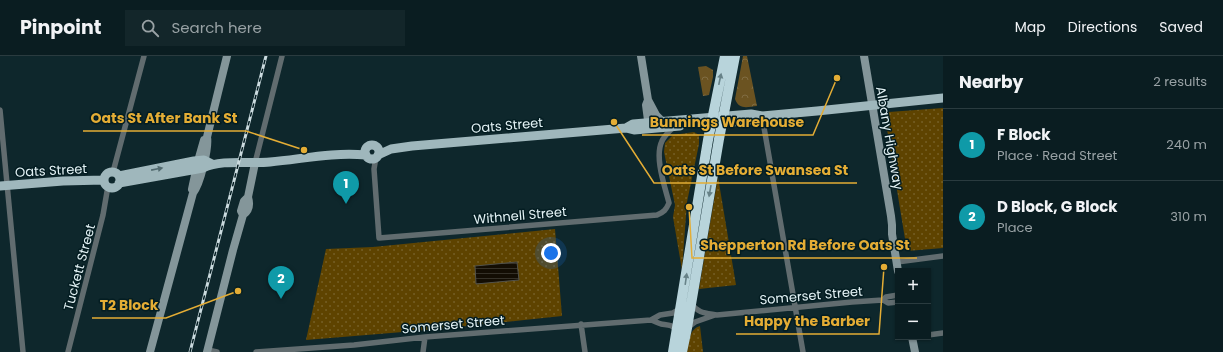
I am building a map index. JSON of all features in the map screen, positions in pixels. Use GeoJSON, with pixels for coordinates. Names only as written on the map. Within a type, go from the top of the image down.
{"type":"FeatureCollection","features":[{"type":"Feature","properties":{"kind":"highway"},"geometry":{"type":"LineString","coordinates":[[682,352],[681,307],[692,231],[725,56]]}},
{"type":"Feature","properties":{"kind":"highway"},"geometry":{"type":"LineString","coordinates":[[673,352],[691,302],[735,56]]}},
{"type":"Feature","properties":{"kind":"main road","name":"Oats Street"},"geometry":{"type":"LineString","coordinates":[[649,126],[674,127],[723,120],[750,114],[762,116],[943,98]]}},
{"type":"Feature","properties":{"kind":"main road","name":"Oats Street"},"geometry":{"type":"LineString","coordinates":[[4,186],[63,181],[106,183],[113,187],[117,177],[202,164],[255,163],[316,155],[372,153],[412,146],[626,128],[634,130],[662,121],[712,121]]}},
{"type":"Feature","properties":{"kind":"main road"},"geometry":{"type":"LineString","coordinates":[[106,183],[107,174],[117,177]]}},
{"type":"Feature","properties":{"kind":"street"},"geometry":{"type":"LineString","coordinates":[[117,177],[144,56]]}},
{"type":"Feature","properties":{"kind":"street"},"geometry":{"type":"LineString","coordinates":[[150,352],[193,193],[191,188],[202,164],[203,141],[208,137],[227,56]]}},
{"type":"Feature","properties":{"kind":"street"},"geometry":{"type":"LineString","coordinates":[[217,352],[208,351],[243,215],[241,211],[244,201],[248,197],[282,56]]}},
{"type":"Feature","properties":{"kind":"street"},"geometry":{"type":"LineString","coordinates":[[641,56],[648,100],[656,115],[662,121]]}},
{"type":"Feature","properties":{"kind":"street","name":"Albany Highway"},"geometry":{"type":"LineString","coordinates":[[864,56],[892,225],[892,234],[902,268]]}},
{"type":"Feature","properties":{"kind":"street"},"geometry":{"type":"LineString","coordinates":[[648,100],[646,105],[649,126]]}},
{"type":"Feature","properties":{"kind":"street"},"geometry":{"type":"LineString","coordinates":[[0,110],[4,186],[23,352]]}},
{"type":"Feature","properties":{"kind":"street"},"geometry":{"type":"LineString","coordinates":[[762,116],[802,352]]}},
{"type":"Feature","properties":{"kind":"street","name":"Withnell Street"},"geometry":{"type":"LineString","coordinates":[[372,153],[379,238],[657,215],[663,213],[669,203],[659,159],[661,142],[674,127]]}},
{"type":"Feature","properties":{"kind":"street","name":"Tuckett Street"},"geometry":{"type":"LineString","coordinates":[[68,352],[103,215],[106,183]]}},
{"type":"Feature","properties":{"kind":"street"},"geometry":{"type":"LineString","coordinates":[[899,262],[943,256]]}},
{"type":"Feature","properties":{"kind":"street","name":"Albany Highway"},"geometry":{"type":"LineString","coordinates":[[898,268],[899,262]]}},
{"type":"Feature","properties":{"kind":"street","name":"Somerset Street"},"geometry":{"type":"LineString","coordinates":[[651,320],[682,330],[695,322],[717,315],[795,306],[883,300],[886,297],[895,296]]}},
{"type":"Feature","properties":{"kind":"street","name":"Somerset Street"},"geometry":{"type":"LineString","coordinates":[[883,300],[888,303],[895,302]]}},
{"type":"Feature","properties":{"kind":"street","name":"Somerset Street"},"geometry":{"type":"LineString","coordinates":[[691,302],[697,311],[717,315]]}},
{"type":"Feature","properties":{"kind":"street","name":"Somerset Street"},"geometry":{"type":"LineString","coordinates":[[256,352],[316,349],[425,336],[651,320],[660,315],[673,313],[681,307]]}},
{"type":"Feature","properties":{"kind":"street"},"geometry":{"type":"LineString","coordinates":[[581,324],[585,352]]}},
{"type":"Feature","properties":{"kind":"street"},"geometry":{"type":"LineString","coordinates":[[931,335],[943,333]]}},
{"type":"Feature","properties":{"kind":"street"},"geometry":{"type":"LineString","coordinates":[[423,352],[425,336]]}},
{"type":"Feature","properties":{"kind":"street"},"geometry":{"type":"LineString","coordinates":[[913,340],[915,352]]}},
{"type":"Feature","properties":{"kind":"green space"},"geometry":{"type":"Polygon","coordinates":[[[743,56],[747,56],[757,106],[741,106],[735,99],[743,56]]]}},
{"type":"Feature","properties":{"kind":"green space"},"geometry":{"type":"Polygon","coordinates":[[[706,66],[713,70],[713,77],[709,95],[703,96],[698,67],[706,66]]]}},
{"type":"Feature","properties":{"kind":"shaded area"},"geometry":{"type":"Polygon","coordinates":[[[943,108],[943,248],[907,251],[885,117],[889,112],[943,108]]]}},
{"type":"Feature","properties":{"kind":"shaded area"},"geometry":{"type":"Polygon","coordinates":[[[694,132],[699,135],[699,144],[687,202],[682,270],[673,217],[675,205],[664,152],[665,143],[673,135],[694,132]]]}},
{"type":"Feature","properties":{"kind":"shaded area"},"geometry":{"type":"Polygon","coordinates":[[[718,177],[736,285],[699,289],[718,177]]]}},
{"type":"Feature","properties":{"kind":"shaded area"},"geometry":{"type":"Polygon","coordinates":[[[555,229],[562,316],[439,329],[306,340],[326,249],[373,247],[555,229]]]}},
{"type":"Feature","properties":{"kind":"shaded area"},"geometry":{"type":"Polygon","coordinates":[[[517,262],[519,280],[476,284],[475,266],[517,262]]]}},
{"type":"Feature","properties":{"kind":"shaded area"},"geometry":{"type":"Polygon","coordinates":[[[700,326],[703,352],[687,352],[692,333],[700,326]]]}},
{"type":"Feature","properties":{"kind":"railway"},"geometry":{"type":"LineString","coordinates":[[190,352],[266,56]]}},
{"type":"Feature","properties":{"kind":"place","name":"Bunnings Warehouse"},"geometry":{"type":"Point","coordinates":[837,78]}},
{"type":"Feature","properties":{"kind":"place","name":"Oats St Before Swansea St"},"geometry":{"type":"Point","coordinates":[614,122]}},
{"type":"Feature","properties":{"kind":"place","name":"Oats St After Bank St"},"geometry":{"type":"Point","coordinates":[304,150]}},
{"type":"Feature","properties":{"kind":"place","name":"F Block"},"geometry":{"type":"Point","coordinates":[346,204]}},
{"type":"Feature","properties":{"kind":"place","name":"Shepperton Rd Before Oats St"},"geometry":{"type":"Point","coordinates":[689,207]}},
{"type":"Feature","properties":{"kind":"place","name":"Happy the Barber"},"geometry":{"type":"Point","coordinates":[884,267]}},
{"type":"Feature","properties":{"kind":"place","name":"T2 Block"},"geometry":{"type":"Point","coordinates":[238,291]}},
{"type":"Feature","properties":{"kind":"place","name":"D Block, G Block"},"geometry":{"type":"Point","coordinates":[281,299]}}]}
